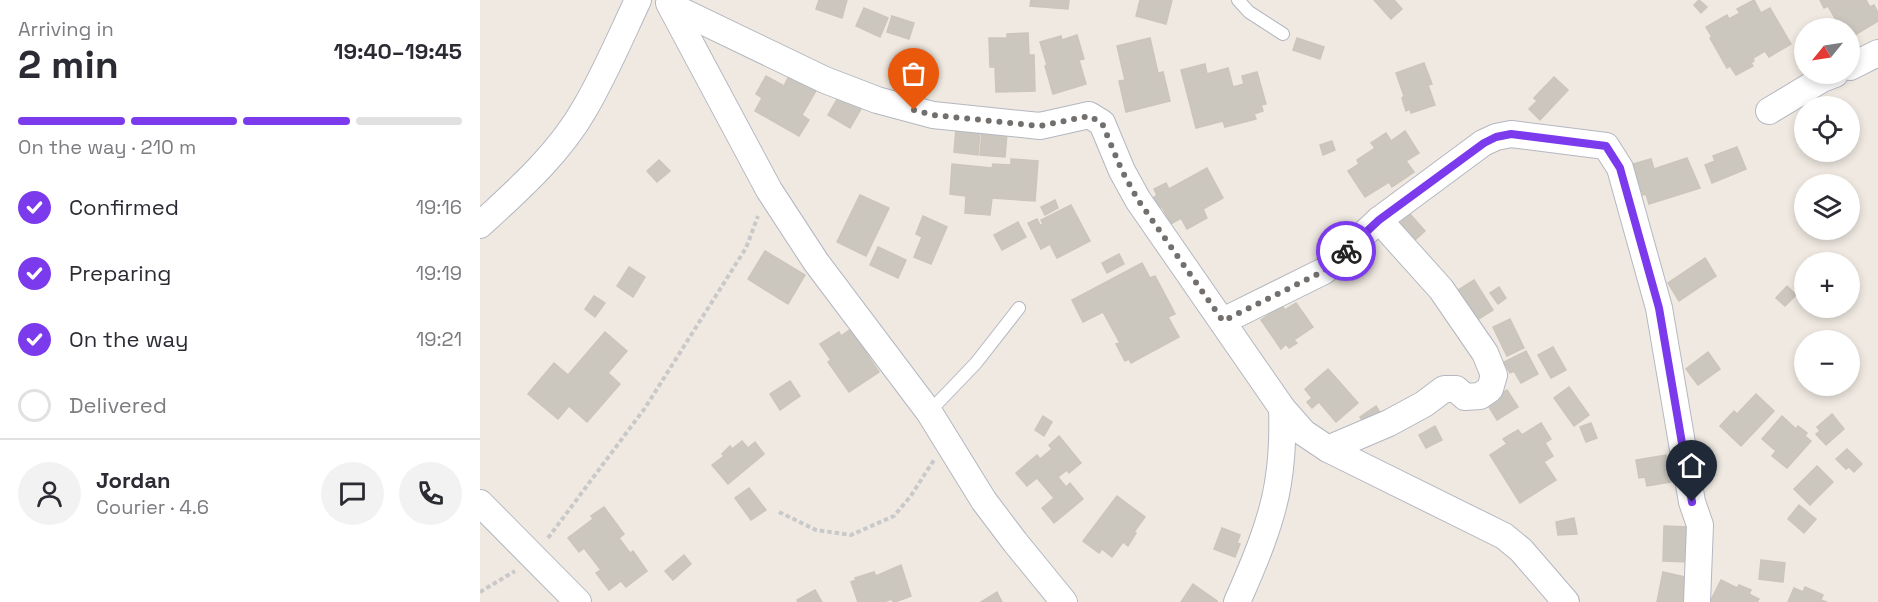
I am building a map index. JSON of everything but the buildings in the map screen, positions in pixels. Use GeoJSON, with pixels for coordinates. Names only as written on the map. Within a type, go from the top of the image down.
{"type":"FeatureCollection","features":[{"type":"Feature","properties":{"kind":"street"},"geometry":{"type":"LineString","coordinates":[[480,225],[522,187],[560,144],[585,109],[638,0]]}},
{"type":"Feature","properties":{"kind":"street"},"geometry":{"type":"LineString","coordinates":[[669,3],[769,190],[816,262],[929,412],[984,501],[1064,602]]}},
{"type":"Feature","properties":{"kind":"street"},"geometry":{"type":"LineString","coordinates":[[669,3],[825,80],[877,100],[933,115],[1040,126],[1089,116],[1096,118],[1102,123],[1122,171],[1138,200],[1282,408],[1304,433],[1328,449],[1504,536],[1521,550],[1554,591],[1566,602]]}},
{"type":"Feature","properties":{"kind":"street"},"geometry":{"type":"LineString","coordinates":[[1860,62],[1878,53]]}},
{"type":"Feature","properties":{"kind":"street"},"geometry":{"type":"LineString","coordinates":[[1769,111],[1814,84]]}},
{"type":"Feature","properties":{"kind":"street"},"geometry":{"type":"LineString","coordinates":[[1223,321],[1324,271],[1379,220],[1484,143],[1496,137],[1511,134],[1606,146],[1620,168],[1659,308],[1692,502],[1700,525],[1697,602]]}},
{"type":"Feature","properties":{"kind":"street"},"geometry":{"type":"LineString","coordinates":[[1328,449],[1389,423],[1424,404],[1444,389],[1456,389],[1465,397],[1480,396],[1491,389],[1494,375],[1485,353],[1441,289],[1379,220]]}},
{"type":"Feature","properties":{"kind":"street"},"geometry":{"type":"LineString","coordinates":[[1237,602],[1265,531],[1278,485],[1283,446],[1282,408]]}},
{"type":"Feature","properties":{"kind":"street"},"geometry":{"type":"LineString","coordinates":[[480,503],[578,602]]}},
{"type":"Feature","properties":{"kind":"lane"},"geometry":{"type":"LineString","coordinates":[[1238,0],[1248,12],[1283,34]]}},
{"type":"Feature","properties":{"kind":"lane"},"geometry":{"type":"LineString","coordinates":[[929,412],[976,363],[1018,308]]}},
{"type":"Feature","properties":{"kind":"path"},"geometry":{"type":"LineString","coordinates":[[480,592],[524,565],[534,556],[645,408],[746,249],[769,190]]}},
{"type":"Feature","properties":{"kind":"path"},"geometry":{"type":"LineString","coordinates":[[779,513],[816,530],[851,535],[894,516],[910,497],[946,442]]}},
{"type":"Feature","properties":{"kind":"way so far"},"geometry":{"type":"LineString","coordinates":[[914,110],[933,115],[1040,126],[1089,116],[1096,118],[1102,123],[1122,171],[1138,200],[1223,321],[1324,271],[1346,251]]}},
{"type":"Feature","properties":{"kind":"route"},"geometry":{"type":"LineString","coordinates":[[1346,251],[1379,220],[1484,143],[1496,137],[1511,134],[1549,137],[1606,146],[1620,168],[1659,308],[1692,502]]}}]}
